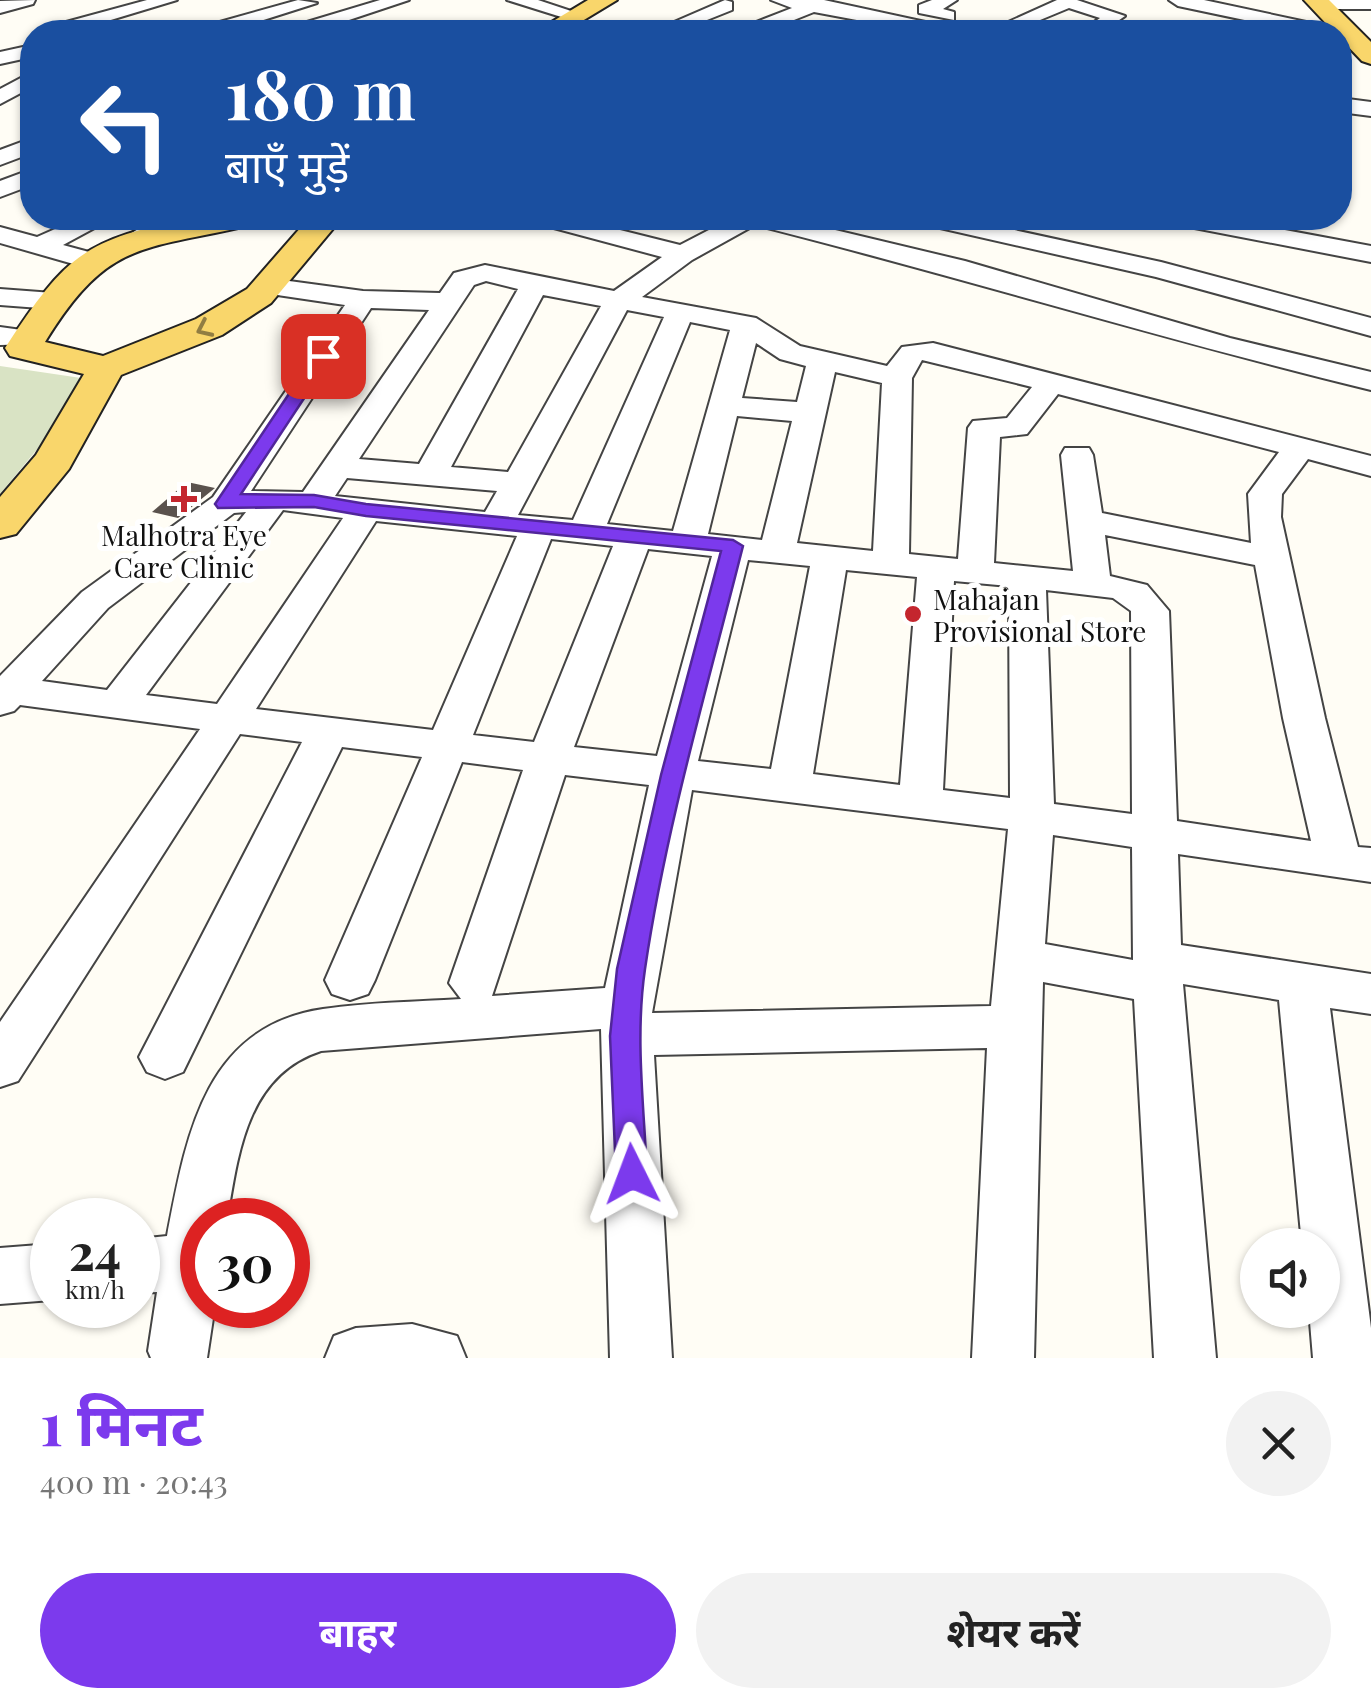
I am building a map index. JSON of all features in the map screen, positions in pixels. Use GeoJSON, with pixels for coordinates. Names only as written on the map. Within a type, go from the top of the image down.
{"type":"FeatureCollection","features":[{"type":"Feature","properties":{"kind":"main road"},"geometry":{"type":"LineString","coordinates":[[1317,2],[1335,20]]}},
{"type":"Feature","properties":{"kind":"main road"},"geometry":{"type":"LineString","coordinates":[[566,20],[592,4]]}},
{"type":"Feature","properties":{"kind":"main road"},"geometry":{"type":"LineString","coordinates":[[177,230],[135,238],[91,261],[13,337],[23,348],[106,368],[235,313],[267,286],[316,230]]}},
{"type":"Feature","properties":{"kind":"main road"},"geometry":{"type":"LineString","coordinates":[[0,524],[54,460],[106,368]]}},
{"type":"Feature","properties":{"kind":"street"},"geometry":{"type":"LineString","coordinates":[[0,7],[26,0]]}},
{"type":"Feature","properties":{"kind":"street"},"geometry":{"type":"LineString","coordinates":[[95,20],[168,0]]}},
{"type":"Feature","properties":{"kind":"street"},"geometry":{"type":"LineString","coordinates":[[353,20],[400,0]]}},
{"type":"Feature","properties":{"kind":"street"},"geometry":{"type":"LineString","coordinates":[[516,0],[592,4]]}},
{"type":"Feature","properties":{"kind":"street"},"geometry":{"type":"LineString","coordinates":[[780,0],[820,3],[905,20]]}},
{"type":"Feature","properties":{"kind":"street"},"geometry":{"type":"LineString","coordinates":[[878,0],[915,20]]}},
{"type":"Feature","properties":{"kind":"street"},"geometry":{"type":"LineString","coordinates":[[924,20],[948,0]]}},
{"type":"Feature","properties":{"kind":"street"},"geometry":{"type":"LineString","coordinates":[[1178,0],[1255,20]]}},
{"type":"Feature","properties":{"kind":"street"},"geometry":{"type":"LineString","coordinates":[[1317,2],[1371,4]]}},
{"type":"Feature","properties":{"kind":"street"},"geometry":{"type":"LineString","coordinates":[[248,20],[308,3]]}},
{"type":"Feature","properties":{"kind":"street"},"geometry":{"type":"LineString","coordinates":[[778,20],[820,3]]}},
{"type":"Feature","properties":{"kind":"street"},"geometry":{"type":"LineString","coordinates":[[1023,20],[1070,3],[1116,16],[1105,20]]}},
{"type":"Feature","properties":{"kind":"street"},"geometry":{"type":"LineString","coordinates":[[690,20],[725,6]]}},
{"type":"Feature","properties":{"kind":"street"},"geometry":{"type":"LineString","coordinates":[[1191,20],[1208,7]]}},
{"type":"Feature","properties":{"kind":"street"},"geometry":{"type":"LineString","coordinates":[[1028,18],[1036,20]]}},
{"type":"Feature","properties":{"kind":"street"},"geometry":{"type":"LineString","coordinates":[[4,108],[20,87]]}},
{"type":"Feature","properties":{"kind":"street"},"geometry":{"type":"LineString","coordinates":[[5,225],[40,246],[91,261]]}},
{"type":"Feature","properties":{"kind":"street"},"geometry":{"type":"LineString","coordinates":[[40,246],[74,230]]}},
{"type":"Feature","properties":{"kind":"street"},"geometry":{"type":"LineString","coordinates":[[135,238],[151,230]]}},
{"type":"Feature","properties":{"kind":"street"},"geometry":{"type":"LineString","coordinates":[[594,230],[683,254]]}},
{"type":"Feature","properties":{"kind":"street"},"geometry":{"type":"LineString","coordinates":[[605,233],[613,230]]}},
{"type":"Feature","properties":{"kind":"street"},"geometry":{"type":"LineString","coordinates":[[496,522],[617,302],[683,254],[730,230]]}},
{"type":"Feature","properties":{"kind":"street"},"geometry":{"type":"LineString","coordinates":[[802,230],[941,264],[1222,346],[1371,381]]}},
{"type":"Feature","properties":{"kind":"street"},"geometry":{"type":"LineString","coordinates":[[981,230],[1161,270],[1371,327]]}},
{"type":"Feature","properties":{"kind":"street"},"geometry":{"type":"LineString","coordinates":[[1280,230],[1371,254]]}},
{"type":"Feature","properties":{"kind":"street"},"geometry":{"type":"LineString","coordinates":[[314,501],[446,302],[464,279],[477,273],[746,324],[790,352],[897,378]]}},
{"type":"Feature","properties":{"kind":"street"},"geometry":{"type":"LineString","coordinates":[[430,475],[534,285]]}},
{"type":"Feature","properties":{"kind":"street"},"geometry":{"type":"LineString","coordinates":[[267,286],[363,299],[446,302]]}},
{"type":"Feature","properties":{"kind":"street"},"geometry":{"type":"LineString","coordinates":[[0,297],[53,301]]}},
{"type":"Feature","properties":{"kind":"street"},"geometry":{"type":"LineString","coordinates":[[3,694],[95,600],[225,504],[363,299]]}},
{"type":"Feature","properties":{"kind":"street"},"geometry":{"type":"LineString","coordinates":[[586,531],[680,313]]}},
{"type":"Feature","properties":{"kind":"street"},"geometry":{"type":"LineString","coordinates":[[688,541],[746,324]]}},
{"type":"Feature","properties":{"kind":"street"},"geometry":{"type":"LineString","coordinates":[[891,564],[897,378],[905,356],[922,350],[1371,466]]}},
{"type":"Feature","properties":{"kind":"street"},"geometry":{"type":"LineString","coordinates":[[777,551],[822,362]]}},
{"type":"Feature","properties":{"kind":"street"},"geometry":{"type":"LineString","coordinates":[[920,803],[956,571],[984,428],[1016,427],[1050,383]]}},
{"type":"Feature","properties":{"kind":"street"},"geometry":{"type":"LineString","coordinates":[[724,406],[810,413]]}},
{"type":"Feature","properties":{"kind":"street"},"geometry":{"type":"LineString","coordinates":[[3,694],[1032,816],[1153,837],[1355,863],[1304,718],[1264,517],[1264,494],[1300,448]]}},
{"type":"Feature","properties":{"kind":"street"},"geometry":{"type":"LineString","coordinates":[[1077,456],[1092,584]]}},
{"type":"Feature","properties":{"kind":"street"},"geometry":{"type":"LineString","coordinates":[[339,467],[518,482]]}},
{"type":"Feature","properties":{"kind":"street"},"geometry":{"type":"LineString","coordinates":[[225,504],[274,498],[314,501],[366,510],[1092,584],[1134,593],[1146,600],[1150,610],[1158,972],[1185,1358]]}},
{"type":"Feature","properties":{"kind":"street"},"geometry":{"type":"LineString","coordinates":[[116,706],[274,498]]}},
{"type":"Feature","properties":{"kind":"street"},"geometry":{"type":"LineString","coordinates":[[0,1066],[366,510]]}},
{"type":"Feature","properties":{"kind":"street"},"geometry":{"type":"LineString","coordinates":[[1084,520],[1272,558]]}},
{"type":"Feature","properties":{"kind":"street"},"geometry":{"type":"LineString","coordinates":[[350,980],[539,526]]}},
{"type":"Feature","properties":{"kind":"street"},"geometry":{"type":"LineString","coordinates":[[474,983],[548,760],[634,536]]}},
{"type":"Feature","properties":{"kind":"street"},"geometry":{"type":"LineString","coordinates":[[641,1358],[625,1021],[673,775],[733,546]]}},
{"type":"Feature","properties":{"kind":"street"},"geometry":{"type":"LineString","coordinates":[[788,788],[830,557]]}},
{"type":"Feature","properties":{"kind":"street"},"geometry":{"type":"LineString","coordinates":[[1003,1358],[1014,1026],[1032,816],[1027,578]]}},
{"type":"Feature","properties":{"kind":"street"},"geometry":{"type":"LineString","coordinates":[[165,1057],[328,732]]}},
{"type":"Feature","properties":{"kind":"street"},"geometry":{"type":"LineString","coordinates":[[1019,958],[1302,983],[1371,994]]}},
{"type":"Feature","properties":{"kind":"street"},"geometry":{"type":"LineString","coordinates":[[1302,983],[1344,1358]]}},
{"type":"Feature","properties":{"kind":"street"},"geometry":{"type":"LineString","coordinates":[[179,1352],[165,1264],[232,1092],[267,1052],[294,1038],[321,1030],[625,1021],[1014,1026]]}},
{"type":"Feature","properties":{"kind":"street"},"geometry":{"type":"LineString","coordinates":[[0,1276],[30,1274]]}},
{"type":"Feature","properties":{"kind":"street"},"geometry":{"type":"LineString","coordinates":[[356,1358],[412,1354],[435,1358]]}},
{"type":"Feature","properties":{"kind":"green space"},"geometry":{"type":"Polygon","coordinates":[[[0,366],[81,378],[53,430],[0,494],[0,366]]]}},
{"type":"Feature","properties":{"kind":"building"},"geometry":{"type":"Polygon","coordinates":[[[187,482],[215,488],[178,518],[152,512],[187,482]]]}},
{"type":"Feature","properties":{"kind":"place","name":"Malhotra Eye Care Clinic"},"geometry":{"type":"Point","coordinates":[184,499]}},
{"type":"Feature","properties":{"kind":"place","name":"Mahajan Provisional Store"},"geometry":{"type":"Point","coordinates":[913,614]}},
{"type":"Feature","properties":{"kind":"route"},"geometry":{"type":"LineString","coordinates":[[323,356],[225,504],[244,499],[314,501],[366,510],[733,546],[673,775],[631,969],[625,1036],[632,1174]]}}]}
